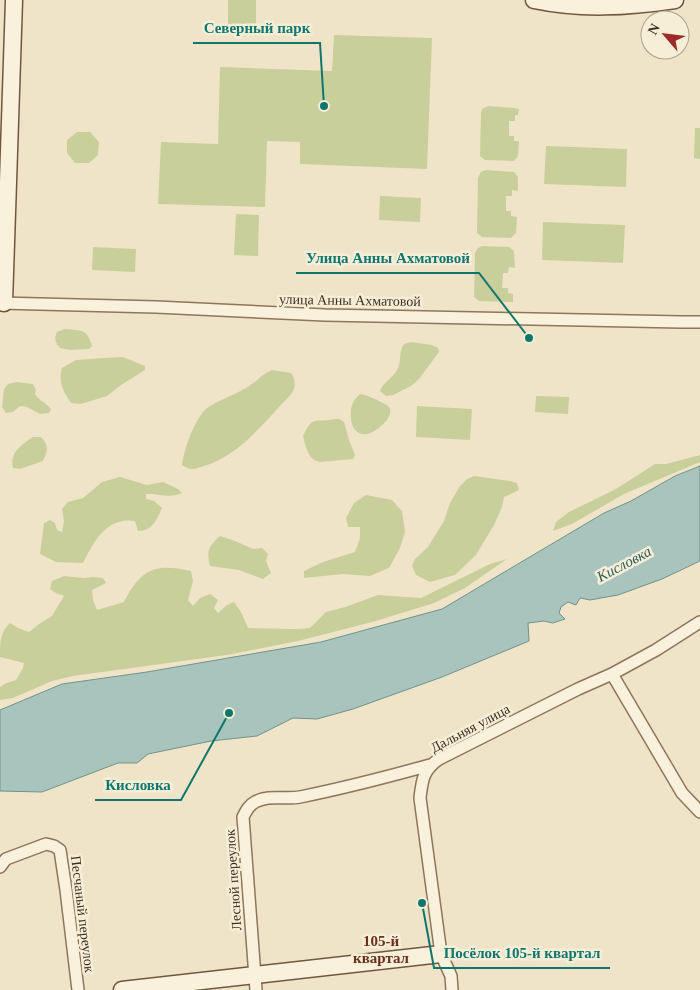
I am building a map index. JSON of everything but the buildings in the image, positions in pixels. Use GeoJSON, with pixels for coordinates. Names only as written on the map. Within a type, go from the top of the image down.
{"type":"FeatureCollection","features":[{"type":"Feature","properties":{"kind":"street"},"geometry":{"type":"LineString","coordinates":[[2,303],[14,0]]}},
{"type":"Feature","properties":{"kind":"street"},"geometry":{"type":"LineString","coordinates":[[534,0],[571,5],[603,6],[640,5],[674,0]]}},
{"type":"Feature","properties":{"kind":"street","name":"улица Анны Ахматовой"},"geometry":{"type":"LineString","coordinates":[[2,303],[156,307],[325,316],[700,322]]}},
{"type":"Feature","properties":{"kind":"street","name":"Дальняя улица"},"geometry":{"type":"LineString","coordinates":[[452,990],[451,976],[441,954],[420,798],[421,787],[430,765],[578,688],[612,674],[656,650],[700,622]]}},
{"type":"Feature","properties":{"kind":"street"},"geometry":{"type":"LineString","coordinates":[[612,674],[682,793],[700,812]]}},
{"type":"Feature","properties":{"kind":"street","name":"Лесной переулок"},"geometry":{"type":"LineString","coordinates":[[255,982],[243,823],[246,810],[254,802],[267,798],[297,798],[430,765]]}},
{"type":"Feature","properties":{"kind":"street","name":"Песчаный переулок"},"geometry":{"type":"LineString","coordinates":[[0,867],[6,859],[46,844],[60,850],[78,990]]}},
{"type":"Feature","properties":{"kind":"street"},"geometry":{"type":"LineString","coordinates":[[122,990],[255,982],[441,954]]}},
{"type":"Feature","properties":{"kind":"green space"},"geometry":{"type":"Polygon","coordinates":[[[228,0],[256,0],[256,25],[228,24],[228,0]]]}},
{"type":"Feature","properties":{"kind":"green space"},"geometry":{"type":"Polygon","coordinates":[[[334,35],[432,38],[427,169],[300,164],[300,142],[267,141],[265,207],[158,204],[161,142],[218,144],[220,67],[332,71],[334,35]]]}},
{"type":"Feature","properties":{"kind":"green space"},"geometry":{"type":"Polygon","coordinates":[[[488,106],[519,109],[518,115],[515,115],[515,121],[509,121],[509,136],[514,136],[514,141],[519,141],[518,156],[514,161],[485,160],[480,156],[481,113],[482,109],[488,106]]]}},
{"type":"Feature","properties":{"kind":"green space"},"geometry":{"type":"Polygon","coordinates":[[[695,128],[700,128],[700,159],[694,158],[695,128]]]}},
{"type":"Feature","properties":{"kind":"green space"},"geometry":{"type":"Polygon","coordinates":[[[77,132],[90,132],[99,142],[98,155],[89,163],[75,163],[67,153],[67,140],[77,132]]]}},
{"type":"Feature","properties":{"kind":"green space"},"geometry":{"type":"Polygon","coordinates":[[[546,146],[627,149],[626,187],[544,184],[546,146]]]}},
{"type":"Feature","properties":{"kind":"green space"},"geometry":{"type":"Polygon","coordinates":[[[486,170],[514,172],[518,177],[518,191],[512,190],[512,196],[506,196],[506,211],[511,211],[511,216],[517,217],[516,233],[511,238],[482,237],[477,233],[478,178],[481,172],[486,170]]]}},
{"type":"Feature","properties":{"kind":"green space"},"geometry":{"type":"Polygon","coordinates":[[[380,196],[421,198],[420,222],[379,220],[380,196]]]}},
{"type":"Feature","properties":{"kind":"green space"},"geometry":{"type":"Polygon","coordinates":[[[236,214],[259,215],[258,256],[234,255],[236,214]]]}},
{"type":"Feature","properties":{"kind":"green space"},"geometry":{"type":"Polygon","coordinates":[[[543,222],[625,225],[623,263],[542,260],[543,222]]]}},
{"type":"Feature","properties":{"kind":"green space"},"geometry":{"type":"Polygon","coordinates":[[[482,246],[509,247],[514,251],[515,268],[509,267],[508,273],[503,273],[502,288],[508,288],[508,293],[513,294],[513,302],[479,301],[474,297],[475,253],[482,246]]]}},
{"type":"Feature","properties":{"kind":"green space"},"geometry":{"type":"Polygon","coordinates":[[[93,247],[136,249],[135,272],[92,270],[93,247]]]}},
{"type":"Feature","properties":{"kind":"green space"},"geometry":{"type":"Polygon","coordinates":[[[65,329],[86,333],[92,346],[89,349],[70,350],[60,348],[57,344],[56,334],[65,329]]]}},
{"type":"Feature","properties":{"kind":"green space"},"geometry":{"type":"Polygon","coordinates":[[[411,342],[432,345],[438,348],[439,352],[419,379],[411,386],[393,395],[386,396],[380,391],[381,388],[397,370],[404,344],[411,342]]]}},
{"type":"Feature","properties":{"kind":"green space"},"geometry":{"type":"Polygon","coordinates":[[[123,357],[145,366],[145,370],[107,396],[81,404],[71,403],[62,386],[62,368],[76,360],[123,357]]]}},
{"type":"Feature","properties":{"kind":"green space"},"geometry":{"type":"Polygon","coordinates":[[[272,370],[291,373],[295,387],[263,424],[246,441],[216,462],[193,469],[182,465],[191,434],[198,419],[207,408],[246,388],[272,370]]]}},
{"type":"Feature","properties":{"kind":"green space"},"geometry":{"type":"Polygon","coordinates":[[[17,382],[33,384],[37,397],[51,409],[49,413],[40,414],[27,407],[20,406],[13,412],[6,413],[2,407],[4,389],[8,384],[17,382]]]}},
{"type":"Feature","properties":{"kind":"green space"},"geometry":{"type":"Polygon","coordinates":[[[360,394],[385,404],[389,407],[390,411],[388,419],[376,430],[368,434],[358,432],[353,428],[351,421],[352,405],[360,394]]]}},
{"type":"Feature","properties":{"kind":"green space"},"geometry":{"type":"Polygon","coordinates":[[[536,396],[569,397],[568,414],[535,412],[536,396]]]}},
{"type":"Feature","properties":{"kind":"green space"},"geometry":{"type":"Polygon","coordinates":[[[417,406],[472,409],[470,440],[416,437],[417,406]]]}},
{"type":"Feature","properties":{"kind":"green space"},"geometry":{"type":"Polygon","coordinates":[[[334,419],[344,422],[355,455],[353,459],[317,461],[308,453],[303,436],[313,422],[334,419]]]}},
{"type":"Feature","properties":{"kind":"green space"},"geometry":{"type":"Polygon","coordinates":[[[33,437],[41,437],[45,443],[47,451],[43,461],[20,469],[13,468],[14,454],[20,446],[33,437]]]}},
{"type":"Feature","properties":{"kind":"green space"},"geometry":{"type":"Polygon","coordinates":[[[700,455],[700,462],[624,494],[572,524],[553,531],[556,522],[569,512],[616,489],[655,464],[666,464],[700,455]]]}},
{"type":"Feature","properties":{"kind":"green space"},"geometry":{"type":"Polygon","coordinates":[[[474,476],[517,483],[519,490],[504,497],[494,525],[476,555],[455,575],[430,582],[416,575],[412,566],[415,559],[428,547],[444,521],[450,503],[460,486],[467,479],[474,476]]]}},
{"type":"Feature","properties":{"kind":"green space"},"geometry":{"type":"Polygon","coordinates":[[[120,477],[147,485],[163,482],[182,493],[168,496],[146,494],[146,499],[154,501],[162,508],[154,524],[147,529],[138,531],[135,521],[123,521],[109,526],[98,537],[83,563],[56,562],[40,554],[44,523],[50,520],[55,523],[57,530],[62,532],[64,521],[62,509],[68,502],[83,498],[102,482],[120,477]]]}},
{"type":"Feature","properties":{"kind":"green space"},"geometry":{"type":"Polygon","coordinates":[[[366,495],[392,500],[402,511],[405,532],[400,548],[389,568],[370,576],[343,574],[304,578],[304,571],[323,562],[355,552],[360,538],[360,527],[348,527],[346,518],[354,503],[366,495]]]}},
{"type":"Feature","properties":{"kind":"green space"},"geometry":{"type":"Polygon","coordinates":[[[220,536],[253,549],[262,548],[268,554],[266,561],[271,573],[263,579],[239,570],[210,566],[209,549],[220,536]]]}},
{"type":"Feature","properties":{"kind":"green space"},"geometry":{"type":"Polygon","coordinates":[[[507,559],[465,588],[434,603],[376,621],[298,641],[227,655],[73,676],[52,681],[13,698],[0,700],[0,687],[16,680],[24,663],[0,657],[4,630],[10,623],[29,632],[52,616],[64,596],[50,589],[52,581],[64,576],[103,578],[106,583],[92,590],[97,610],[124,602],[143,575],[151,571],[159,568],[168,568],[191,571],[193,581],[188,600],[193,606],[200,598],[210,594],[218,600],[214,608],[218,613],[234,602],[248,628],[296,629],[310,628],[326,612],[378,595],[421,598],[490,564],[507,559]]]}},
{"type":"Feature","properties":{"kind":"water"},"geometry":{"type":"Polygon","coordinates":[[[700,466],[700,561],[662,579],[618,595],[590,600],[580,598],[576,605],[568,602],[561,607],[559,613],[565,619],[553,623],[544,621],[528,623],[529,641],[442,677],[353,709],[317,719],[293,718],[257,736],[211,741],[148,754],[137,763],[118,763],[42,792],[0,791],[0,710],[62,684],[147,672],[321,642],[442,609],[604,513],[631,501],[675,476],[700,466]]]}},
{"type":"Feature","properties":{"kind":"place","name":"Северный парк"},"geometry":{"type":"Point","coordinates":[324,106]}},
{"type":"Feature","properties":{"kind":"place","name":"Улица Анны Ахматовой"},"geometry":{"type":"Point","coordinates":[529,338]}},
{"type":"Feature","properties":{"kind":"place","name":"Кисловка"},"geometry":{"type":"Point","coordinates":[229,713]}},
{"type":"Feature","properties":{"kind":"place","name":"Посёлок 105-й квартал"},"geometry":{"type":"Point","coordinates":[422,903]}},
{"type":"Feature","properties":{"kind":"district","name":"105-й квартал"},"geometry":{"type":"Point","coordinates":[381,950]}}]}
